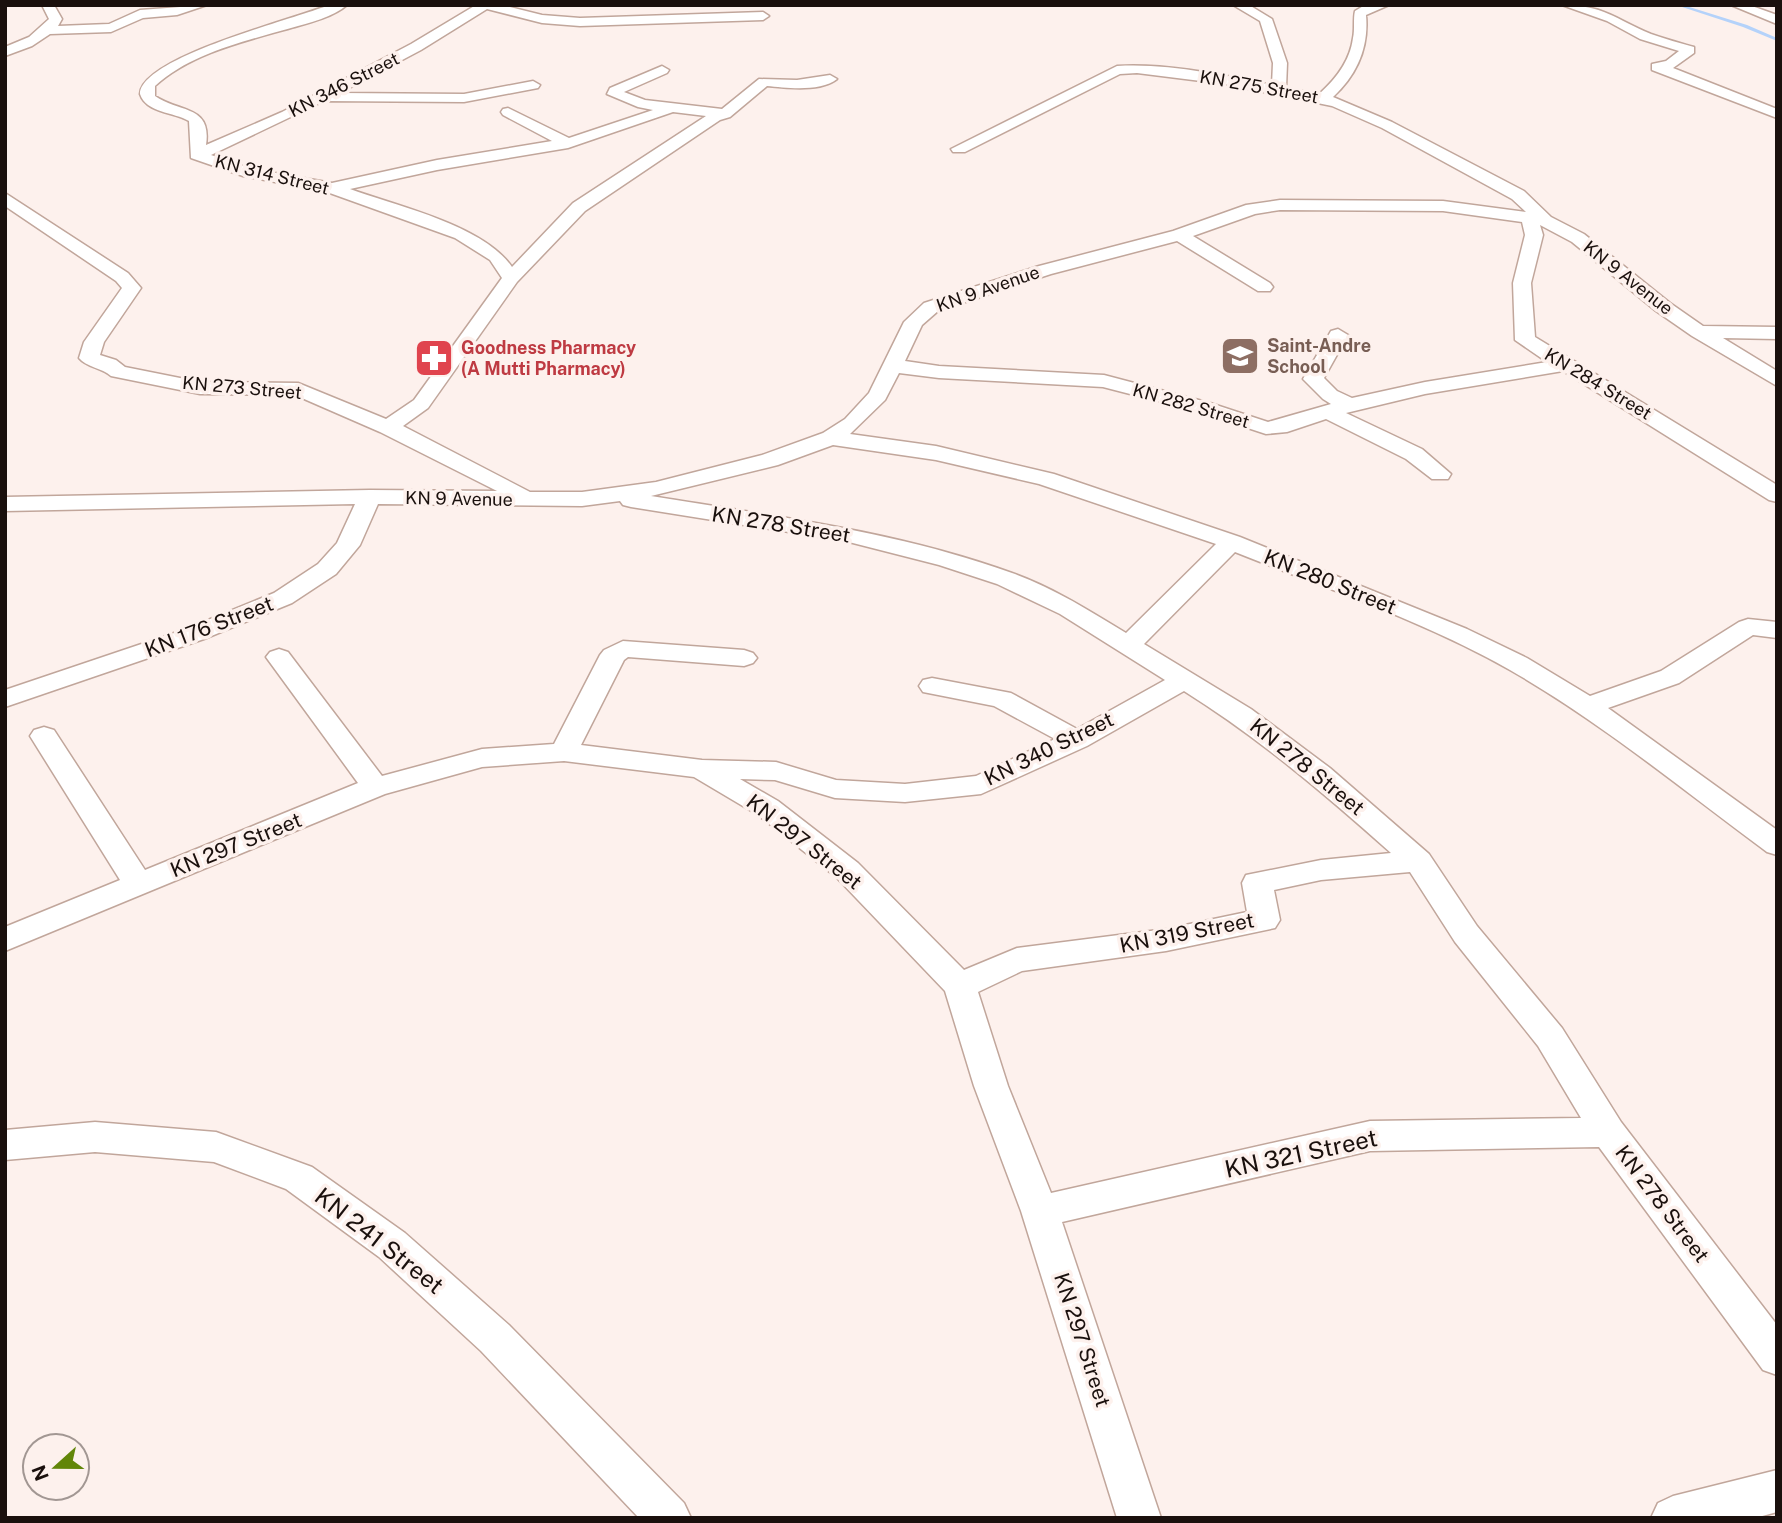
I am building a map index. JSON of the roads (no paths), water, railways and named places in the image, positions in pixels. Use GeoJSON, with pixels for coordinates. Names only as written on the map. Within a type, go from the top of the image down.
{"type":"FeatureCollection","features":[{"type":"Feature","properties":{"kind":"street"},"geometry":{"type":"LineString","coordinates":[[8,50],[42,36],[48,30],[56,19],[48,5]]}},
{"type":"Feature","properties":{"kind":"street"},"geometry":{"type":"LineString","coordinates":[[48,30],[111,28],[140,14],[177,11],[201,5]]}},
{"type":"Feature","properties":{"kind":"street","name":"KN 314 Street"},"geometry":{"type":"LineString","coordinates":[[341,5],[303,20],[237,39],[175,66],[151,81],[147,89],[148,98],[164,107],[186,113],[200,123],[202,130],[197,155],[249,173],[331,188],[461,234],[496,256],[511,278]]}},
{"type":"Feature","properties":{"kind":"street"},"geometry":{"type":"LineString","coordinates":[[485,5],[542,19],[580,22],[763,16]]}},
{"type":"Feature","properties":{"kind":"street","name":"KN 346 Street"},"geometry":{"type":"LineString","coordinates":[[197,155],[247,134],[427,41],[451,23],[469,16],[485,5]]}},
{"type":"Feature","properties":{"kind":"street"},"geometry":{"type":"LineString","coordinates":[[1239,5],[1266,19],[1270,39],[1281,66],[1282,80],[1278,89]]}},
{"type":"Feature","properties":{"kind":"street"},"geometry":{"type":"LineString","coordinates":[[1324,98],[1339,85],[1355,60],[1360,43],[1360,14],[1365,9],[1383,5]]}},
{"type":"Feature","properties":{"kind":"street"},"geometry":{"type":"LineString","coordinates":[[1568,5],[1605,16],[1645,36],[1689,50],[1670,65],[1657,67],[1777,114]]}},
{"type":"Feature","properties":{"kind":"street"},"geometry":{"type":"LineString","coordinates":[[1737,5],[1777,20]]}},
{"type":"Feature","properties":{"kind":"street"},"geometry":{"type":"LineString","coordinates":[[662,70],[615,91],[614,94],[643,104],[725,114]]}},
{"type":"Feature","properties":{"kind":"street","name":"KN 275 Street"},"geometry":{"type":"LineString","coordinates":[[959,149],[1117,70],[1150,71],[1324,98],[1387,125],[1518,195],[1537,219]]}},
{"type":"Feature","properties":{"kind":"street"},"geometry":{"type":"LineString","coordinates":[[388,427],[421,404],[511,278],[579,207],[715,117],[725,114],[764,82],[797,84],[830,79]]}},
{"type":"Feature","properties":{"kind":"street"},"geometry":{"type":"LineString","coordinates":[[319,97],[464,97],[533,85]]}},
{"type":"Feature","properties":{"kind":"street"},"geometry":{"type":"LineString","coordinates":[[331,188],[437,164],[568,143],[673,108]]}},
{"type":"Feature","properties":{"kind":"street"},"geometry":{"type":"LineString","coordinates":[[508,112],[568,143]]}},
{"type":"Feature","properties":{"kind":"street","name":"KN 273 Street"},"geometry":{"type":"LineString","coordinates":[[5,198],[122,277],[132,288],[94,342],[89,358],[109,364],[118,372],[200,388],[298,389],[388,427],[466,469],[532,500]]}},
{"type":"Feature","properties":{"kind":"street","name":"KN 9 Avenue"},"geometry":{"type":"LineString","coordinates":[[5,504],[370,497],[532,500],[612,496],[706,478],[770,460],[831,438],[852,423],[878,396],[915,322],[931,307],[1045,270],[1179,235],[1221,218],[1280,205],[1443,206],[1537,219],[1588,245],[1663,307],[1777,380]]}},
{"type":"Feature","properties":{"kind":"street","name":"KN 284 Street"},"geometry":{"type":"LineString","coordinates":[[1537,219],[1522,283],[1525,340],[1777,495]]}},
{"type":"Feature","properties":{"kind":"street"},"geometry":{"type":"LineString","coordinates":[[1179,235],[1264,287]]}},
{"type":"Feature","properties":{"kind":"street"},"geometry":{"type":"LineString","coordinates":[[1699,332],[1777,333]]}},
{"type":"Feature","properties":{"kind":"street"},"geometry":{"type":"LineString","coordinates":[[1338,335],[1313,379],[1330,395],[1349,405]]}},
{"type":"Feature","properties":{"kind":"street","name":"KN 282 Street"},"geometry":{"type":"LineString","coordinates":[[895,366],[939,372],[1104,381],[1203,407],[1266,428],[1279,427],[1349,405],[1424,388],[1564,365]]}},
{"type":"Feature","properties":{"kind":"street"},"geometry":{"type":"LineString","coordinates":[[1328,412],[1414,454],[1440,474]]}},
{"type":"Feature","properties":{"kind":"street","name":"KN 280 Street"},"geometry":{"type":"LineString","coordinates":[[831,438],[936,453],[1019,472],[1232,542],[1458,634],[1518,664],[1588,706],[1777,845]]}},
{"type":"Feature","properties":{"kind":"street","name":"KN 278 Street"},"geometry":{"type":"LineString","coordinates":[[612,496],[846,534],[947,560],[1006,579],[1069,610],[1241,715],[1320,774],[1418,861],[1466,934],[1550,1037],[1608,1132],[1777,1357]]}},
{"type":"Feature","properties":{"kind":"street","name":"KN 176 Street"},"geometry":{"type":"LineString","coordinates":[[5,699],[195,634],[282,598],[327,569],[348,545],[370,497]]}},
{"type":"Feature","properties":{"kind":"street"},"geometry":{"type":"LineString","coordinates":[[1128,645],[1232,542]]}},
{"type":"Feature","properties":{"kind":"street"},"geometry":{"type":"LineString","coordinates":[[1588,706],[1670,677],[1748,627],[1777,630]]}},
{"type":"Feature","properties":{"kind":"street"},"geometry":{"type":"LineString","coordinates":[[564,752],[613,655],[623,649],[744,658]]}},
{"type":"Feature","properties":{"kind":"street"},"geometry":{"type":"LineString","coordinates":[[279,657],[375,787]]}},
{"type":"Feature","properties":{"kind":"street","name":"KN 340 Street"},"geometry":{"type":"LineString","coordinates":[[701,769],[776,771],[835,789],[905,793],[981,785],[1077,740],[1183,681]]}},
{"type":"Feature","properties":{"kind":"street"},"geometry":{"type":"LineString","coordinates":[[932,686],[1002,699],[1077,740]]}},
{"type":"Feature","properties":{"kind":"street"},"geometry":{"type":"LineString","coordinates":[[44,736],[139,885]]}},
{"type":"Feature","properties":{"kind":"street","name":"KN 297 Street"},"geometry":{"type":"LineString","coordinates":[[5,940],[375,787],[482,758],[564,752],[701,769],[768,808],[847,870],[960,986],[991,1086],[1040,1211],[1139,1518]]}},
{"type":"Feature","properties":{"kind":"street","name":"KN 319 Street"},"geometry":{"type":"LineString","coordinates":[[960,986],[1017,960],[1166,940],[1265,920],[1257,883],[1321,870],[1418,861]]}},
{"type":"Feature","properties":{"kind":"street","name":"KN 321 Street"},"geometry":{"type":"LineString","coordinates":[[1040,1211],[1370,1136],[1608,1132]]}},
{"type":"Feature","properties":{"kind":"street","name":"KN 241 Street"},"geometry":{"type":"LineString","coordinates":[[5,1145],[95,1137],[216,1147],[299,1178],[392,1245],[495,1338],[669,1518]]}},
{"type":"Feature","properties":{"kind":"street"},"geometry":{"type":"LineString","coordinates":[[1673,1518],[1777,1491]]}},
{"type":"Feature","properties":{"kind":"waterway"},"geometry":{"type":"LineString","coordinates":[[1678,5],[1745,26],[1777,40]]}},
{"type":"Feature","properties":{"kind":"place","name":"Saint-Andre School"},"geometry":{"type":"Point","coordinates":[1240,356]}},
{"type":"Feature","properties":{"kind":"place","name":"Goodness Pharmacy (A Mutti Pharmacy)"},"geometry":{"type":"Point","coordinates":[434,358]}}]}
